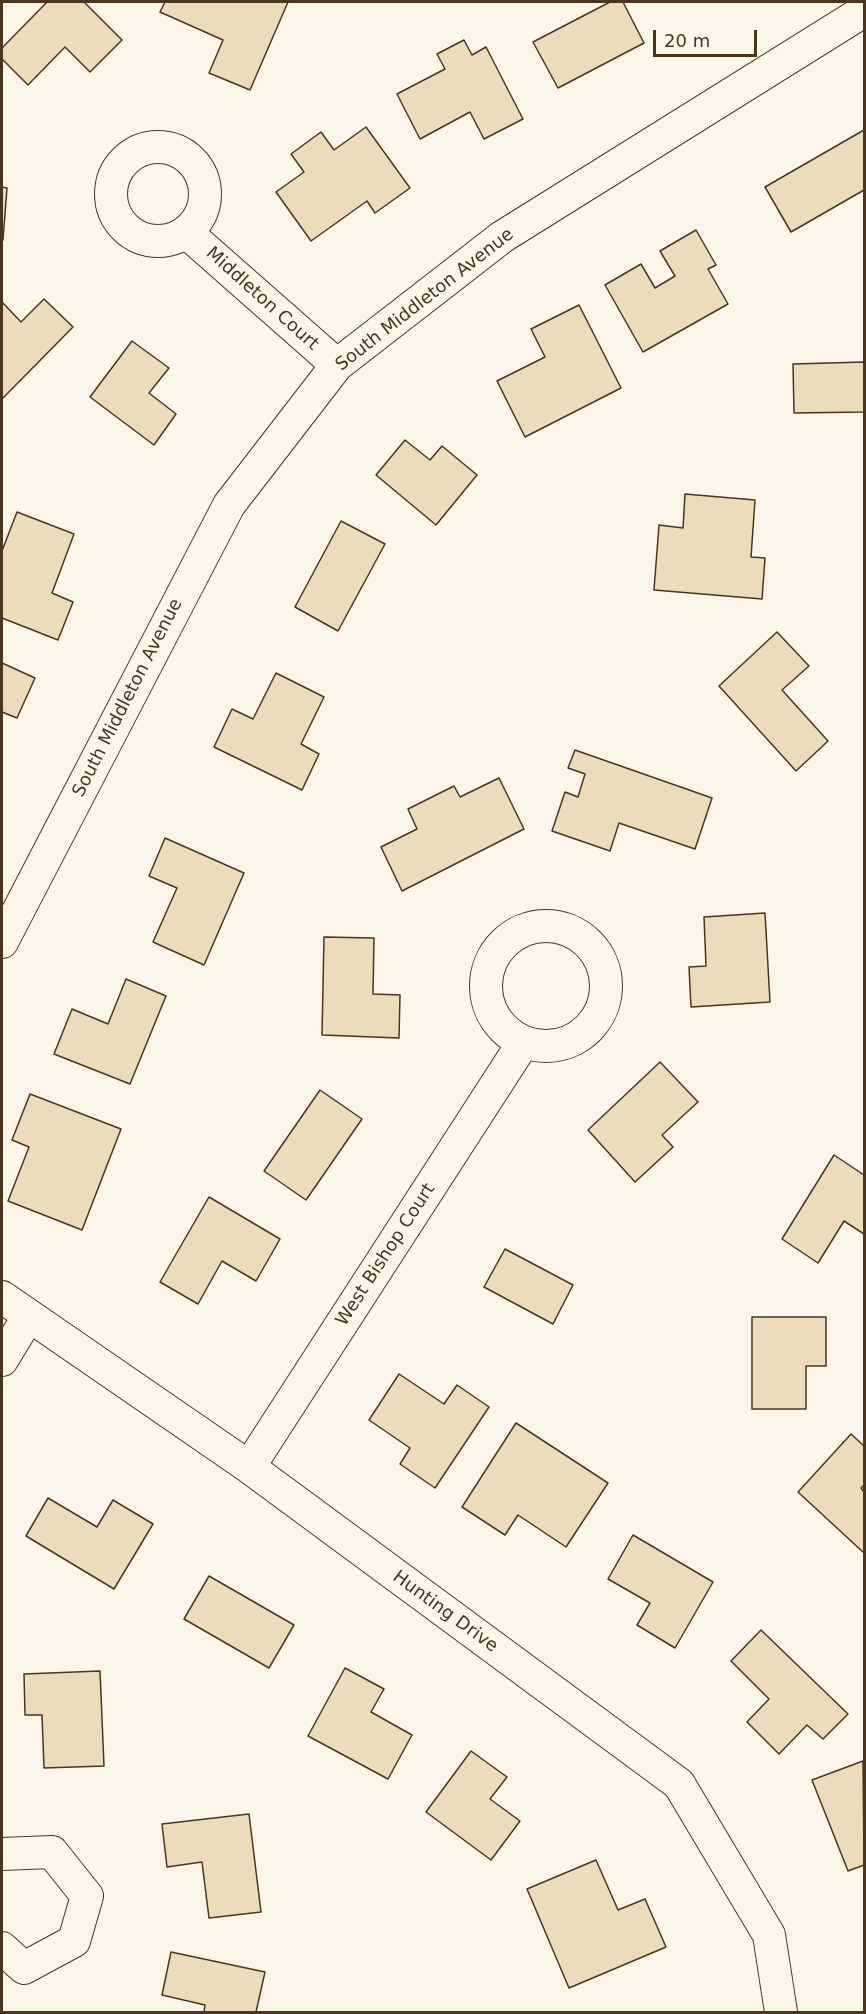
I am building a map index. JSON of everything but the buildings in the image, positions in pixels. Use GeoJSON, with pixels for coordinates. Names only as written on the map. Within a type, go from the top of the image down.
{"type":"FeatureCollection","features":[{"type":"Feature","properties":{"kind":"street","name":"South Middleton Avenue"},"geometry":{"type":"LineString","coordinates":[[2,942],[229,505],[337,366],[502,237],[864,10]]}},
{"type":"Feature","properties":{"kind":"street","name":"Middleton Court"},"geometry":{"type":"LineString","coordinates":[[186,232],[337,366]]}},
{"type":"Feature","properties":{"kind":"street","name":"West Bishop Court"},"geometry":{"type":"LineString","coordinates":[[249,1467],[523,1043]]}},
{"type":"Feature","properties":{"kind":"street","name":"Hunting Drive"},"geometry":{"type":"LineString","coordinates":[[2,1297],[249,1467],[679,1784],[769,1935],[781,2013]]}},
{"type":"Feature","properties":{"kind":"street"},"geometry":{"type":"LineString","coordinates":[[2,1360],[28,1317]]}},
{"type":"Feature","properties":{"kind":"street"},"geometry":{"type":"LineString","coordinates":[[2,1854],[52,1852],[87,1896],[74,1941],[24,1968],[2,1948]]}}]}
